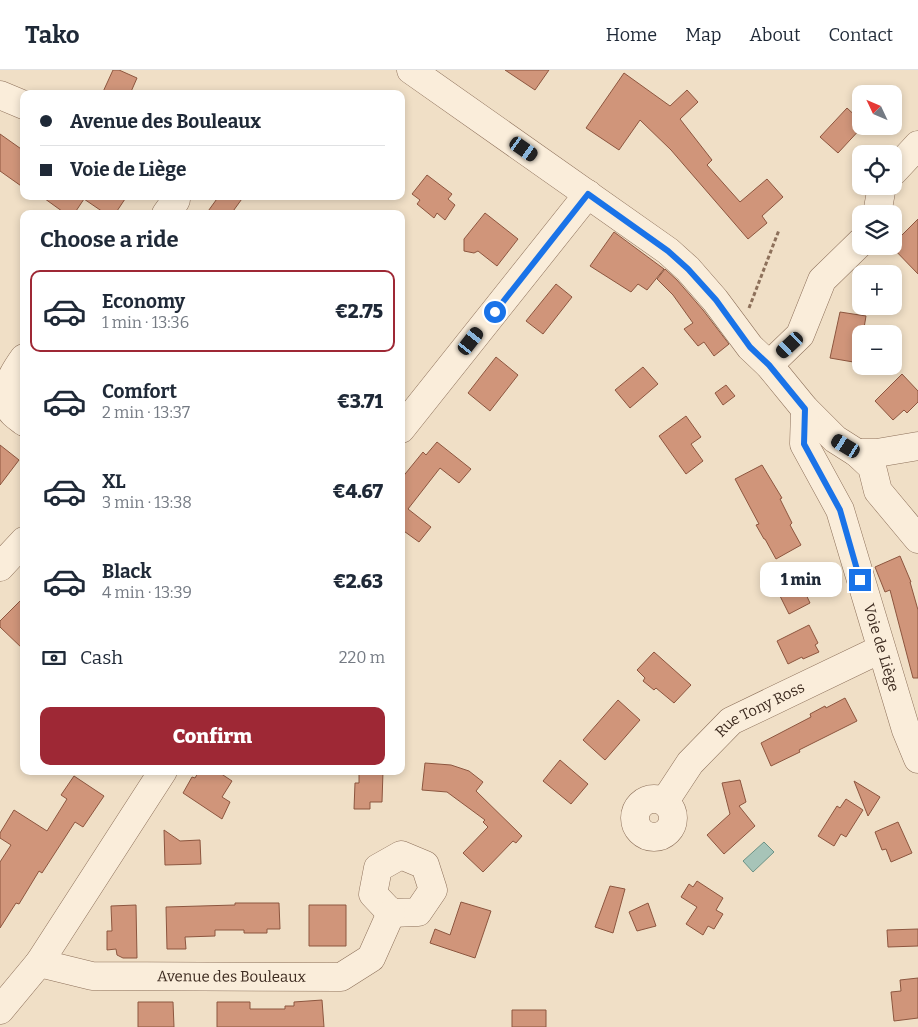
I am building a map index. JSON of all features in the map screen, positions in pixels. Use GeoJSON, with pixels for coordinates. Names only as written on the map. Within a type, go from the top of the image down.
{"type":"FeatureCollection","features":[{"type":"Feature","properties":{"kind":"street"},"geometry":{"type":"LineString","coordinates":[[411,70],[668,251],[693,275],[750,347],[769,365],[805,409],[835,440],[857,453],[872,467],[878,492],[918,539]]}},
{"type":"Feature","properties":{"kind":"street"},"geometry":{"type":"LineString","coordinates":[[0,95],[20,103]]}},
{"type":"Feature","properties":{"kind":"street"},"geometry":{"type":"LineString","coordinates":[[902,162],[918,145]]}},
{"type":"Feature","properties":{"kind":"street"},"geometry":{"type":"LineString","coordinates":[[405,424],[588,194]]}},
{"type":"Feature","properties":{"kind":"street"},"geometry":{"type":"LineString","coordinates":[[769,365],[800,335],[822,280],[852,251]]}},
{"type":"Feature","properties":{"kind":"street"},"geometry":{"type":"LineString","coordinates":[[20,364],[12,375],[7,393],[9,408],[20,418]]}},
{"type":"Feature","properties":{"kind":"street","name":"Voie de Liège"},"geometry":{"type":"LineString","coordinates":[[805,409],[804,444],[840,510],[906,730],[918,759]]}},
{"type":"Feature","properties":{"kind":"street"},"geometry":{"type":"LineString","coordinates":[[857,453],[877,453],[918,446]]}},
{"type":"Feature","properties":{"kind":"street"},"geometry":{"type":"LineString","coordinates":[[0,567],[20,545]]}},
{"type":"Feature","properties":{"kind":"street","name":"Rue Tony Ross"},"geometry":{"type":"LineString","coordinates":[[664,801],[690,764],[731,722],[881,649]]}},
{"type":"Feature","properties":{"kind":"street"},"geometry":{"type":"LineString","coordinates":[[0,1010],[39,963],[160,775]]}},
{"type":"Feature","properties":{"kind":"street","name":"Avenue des Bouleaux"},"geometry":{"type":"LineString","coordinates":[[39,963],[92,976],[341,977],[372,958],[391,914]]}},
{"type":"Feature","properties":{"kind":"path"},"geometry":{"type":"LineString","coordinates":[[736,327],[750,308],[779,230]]}},
{"type":"Feature","properties":{"kind":"shaded area"},"geometry":{"type":"Polygon","coordinates":[[[764,842],[774,852],[753,872],[743,861],[764,842]]]}},
{"type":"Feature","properties":{"kind":"building"},"geometry":{"type":"Polygon","coordinates":[[[113,70],[119,70],[137,78],[132,90],[104,90],[113,70]]]}},
{"type":"Feature","properties":{"kind":"building"},"geometry":{"type":"Polygon","coordinates":[[[505,70],[549,70],[535,90],[505,70]]]}},
{"type":"Feature","properties":{"kind":"building"},"geometry":{"type":"Polygon","coordinates":[[[624,73],[670,106],[687,90],[698,102],[680,119],[712,160],[707,165],[740,202],[767,179],[783,197],[762,216],[767,223],[748,239],[671,150],[640,120],[619,150],[586,128],[624,73]]]}},
{"type":"Feature","properties":{"kind":"building"},"geometry":{"type":"Polygon","coordinates":[[[847,108],[852,113],[852,135],[855,135],[838,153],[820,137],[847,108]]]}},
{"type":"Feature","properties":{"kind":"building"},"geometry":{"type":"Polygon","coordinates":[[[0,134],[20,148],[20,185],[0,171],[0,134]]]}},
{"type":"Feature","properties":{"kind":"building"},"geometry":{"type":"Polygon","coordinates":[[[427,175],[452,194],[448,199],[455,205],[445,220],[437,213],[434,218],[417,204],[420,200],[412,194],[427,175]]]}},
{"type":"Feature","properties":{"kind":"building"},"geometry":{"type":"Polygon","coordinates":[[[47,200],[83,200],[77,210],[60,210],[47,200]]]}},
{"type":"Feature","properties":{"kind":"building"},"geometry":{"type":"Polygon","coordinates":[[[85,200],[124,200],[118,210],[100,210],[85,200]]]}},
{"type":"Feature","properties":{"kind":"building"},"geometry":{"type":"Polygon","coordinates":[[[216,200],[241,200],[234,210],[209,210],[216,200]]]}},
{"type":"Feature","properties":{"kind":"building"},"geometry":{"type":"Polygon","coordinates":[[[485,213],[518,239],[497,266],[478,251],[474,253],[464,251],[464,239],[485,213]]]}},
{"type":"Feature","properties":{"kind":"building"},"geometry":{"type":"Polygon","coordinates":[[[918,219],[918,274],[900,255],[902,255],[902,235],[918,219]]]}},
{"type":"Feature","properties":{"kind":"building"},"geometry":{"type":"Polygon","coordinates":[[[614,232],[664,269],[647,290],[638,284],[631,292],[590,266],[614,232]]]}},
{"type":"Feature","properties":{"kind":"building"},"geometry":{"type":"Polygon","coordinates":[[[665,269],[703,310],[729,344],[714,356],[704,342],[698,346],[684,329],[693,323],[673,295],[657,279],[665,269]]]}},
{"type":"Feature","properties":{"kind":"building"},"geometry":{"type":"Polygon","coordinates":[[[556,284],[572,297],[543,334],[526,321],[556,284]]]}},
{"type":"Feature","properties":{"kind":"building"},"geometry":{"type":"Polygon","coordinates":[[[840,312],[866,316],[864,325],[852,325],[852,362],[830,358],[840,312]]]}},
{"type":"Feature","properties":{"kind":"building"},"geometry":{"type":"Polygon","coordinates":[[[496,357],[518,375],[490,411],[468,393],[496,357]]]}},
{"type":"Feature","properties":{"kind":"building"},"geometry":{"type":"Polygon","coordinates":[[[643,367],[658,384],[630,408],[615,390],[643,367]]]}},
{"type":"Feature","properties":{"kind":"building"},"geometry":{"type":"Polygon","coordinates":[[[902,374],[918,391],[918,402],[907,413],[904,410],[893,420],[875,401],[902,374]]]}},
{"type":"Feature","properties":{"kind":"building"},"geometry":{"type":"Polygon","coordinates":[[[726,385],[735,396],[723,405],[715,393],[726,385]]]}},
{"type":"Feature","properties":{"kind":"building"},"geometry":{"type":"Polygon","coordinates":[[[686,416],[701,437],[691,444],[703,461],[686,474],[659,436],[686,416]]]}},
{"type":"Feature","properties":{"kind":"building"},"geometry":{"type":"Polygon","coordinates":[[[437,442],[471,469],[459,483],[440,468],[408,509],[431,527],[419,542],[405,532],[405,474],[423,452],[426,455],[437,442]]]}},
{"type":"Feature","properties":{"kind":"building"},"geometry":{"type":"Polygon","coordinates":[[[0,445],[19,460],[0,485],[0,445]]]}},
{"type":"Feature","properties":{"kind":"building"},"geometry":{"type":"Polygon","coordinates":[[[762,465],[782,498],[780,499],[792,523],[790,525],[801,545],[776,559],[756,525],[759,524],[735,479],[762,465]]]}},
{"type":"Feature","properties":{"kind":"building"},"geometry":{"type":"Polygon","coordinates":[[[900,556],[911,582],[918,610],[918,678],[913,678],[890,590],[885,592],[875,567],[900,556]]]}},
{"type":"Feature","properties":{"kind":"building"},"geometry":{"type":"Polygon","coordinates":[[[796,573],[810,603],[789,614],[774,584],[796,573]]]}},
{"type":"Feature","properties":{"kind":"building"},"geometry":{"type":"Polygon","coordinates":[[[20,601],[20,646],[0,627],[0,621],[20,601]]]}},
{"type":"Feature","properties":{"kind":"building"},"geometry":{"type":"Polygon","coordinates":[[[809,625],[818,643],[815,645],[819,652],[788,664],[777,641],[809,625]]]}},
{"type":"Feature","properties":{"kind":"building"},"geometry":{"type":"Polygon","coordinates":[[[654,652],[691,685],[674,703],[656,688],[654,690],[643,681],[645,678],[637,670],[654,652]]]}},
{"type":"Feature","properties":{"kind":"building"},"geometry":{"type":"Polygon","coordinates":[[[845,698],[857,721],[771,766],[761,743],[811,717],[810,714],[845,698]]]}},
{"type":"Feature","properties":{"kind":"building"},"geometry":{"type":"Polygon","coordinates":[[[618,700],[640,720],[605,760],[583,740],[618,700]]]}},
{"type":"Feature","properties":{"kind":"building"},"geometry":{"type":"Polygon","coordinates":[[[560,760],[588,784],[571,804],[543,781],[560,760]]]}},
{"type":"Feature","properties":{"kind":"building"},"geometry":{"type":"Polygon","coordinates":[[[425,763],[451,765],[469,771],[483,782],[476,791],[522,836],[516,843],[513,841],[483,872],[463,853],[488,827],[483,822],[485,820],[447,792],[422,790],[425,763]]]}},
{"type":"Feature","properties":{"kind":"building"},"geometry":{"type":"Polygon","coordinates":[[[197,775],[223,775],[232,781],[222,797],[230,802],[222,819],[183,793],[192,777],[195,778],[197,775]]]}},
{"type":"Feature","properties":{"kind":"building"},"geometry":{"type":"Polygon","coordinates":[[[359,775],[383,775],[382,802],[370,802],[370,809],[354,809],[355,783],[359,783],[359,775]]]}},
{"type":"Feature","properties":{"kind":"building"},"geometry":{"type":"Polygon","coordinates":[[[74,776],[104,796],[83,827],[75,822],[42,873],[39,871],[19,904],[16,903],[0,928],[0,862],[11,845],[0,838],[0,833],[14,810],[47,831],[67,799],[61,795],[74,776]]]}},
{"type":"Feature","properties":{"kind":"building"},"geometry":{"type":"Polygon","coordinates":[[[740,780],[746,802],[739,806],[755,826],[724,854],[707,835],[730,814],[722,783],[740,780]]]}},
{"type":"Feature","properties":{"kind":"building"},"geometry":{"type":"Polygon","coordinates":[[[854,781],[880,797],[868,816],[854,781]]]}},
{"type":"Feature","properties":{"kind":"building"},"geometry":{"type":"Polygon","coordinates":[[[846,799],[863,810],[846,837],[841,834],[834,846],[818,836],[837,806],[840,808],[846,799]]]}},
{"type":"Feature","properties":{"kind":"building"},"geometry":{"type":"Polygon","coordinates":[[[898,822],[912,853],[891,862],[886,849],[882,850],[875,832],[898,822]]]}},
{"type":"Feature","properties":{"kind":"building"},"geometry":{"type":"Polygon","coordinates":[[[164,830],[180,841],[200,840],[201,864],[165,865],[164,830]]]}},
{"type":"Feature","properties":{"kind":"building"},"geometry":{"type":"Polygon","coordinates":[[[697,881],[723,898],[716,910],[723,914],[714,929],[708,926],[703,935],[686,924],[697,907],[681,897],[689,884],[693,887],[697,881]]]}},
{"type":"Feature","properties":{"kind":"building"},"geometry":{"type":"Polygon","coordinates":[[[610,886],[625,889],[613,933],[595,927],[610,886]]]}},
{"type":"Feature","properties":{"kind":"building"},"geometry":{"type":"Polygon","coordinates":[[[461,902],[491,911],[475,958],[430,943],[435,929],[450,935],[461,902]]]}},
{"type":"Feature","properties":{"kind":"building"},"geometry":{"type":"Polygon","coordinates":[[[235,903],[279,903],[280,929],[267,929],[267,933],[244,933],[244,930],[215,930],[215,936],[185,937],[186,949],[167,949],[166,907],[235,905],[235,903]]]}},
{"type":"Feature","properties":{"kind":"building"},"geometry":{"type":"Polygon","coordinates":[[[648,903],[656,926],[637,931],[629,912],[648,903]]]}},
{"type":"Feature","properties":{"kind":"building"},"geometry":{"type":"Polygon","coordinates":[[[136,905],[137,958],[123,958],[117,955],[116,949],[107,950],[107,931],[112,931],[111,906],[136,905]]]}},
{"type":"Feature","properties":{"kind":"building"},"geometry":{"type":"Polygon","coordinates":[[[309,905],[346,905],[346,946],[309,946],[309,905]]]}},
{"type":"Feature","properties":{"kind":"building"},"geometry":{"type":"Polygon","coordinates":[[[918,929],[918,946],[888,947],[887,930],[918,929]]]}},
{"type":"Feature","properties":{"kind":"building"},"geometry":{"type":"Polygon","coordinates":[[[918,978],[918,1018],[894,1021],[891,992],[901,991],[900,980],[918,978]]]}},
{"type":"Feature","properties":{"kind":"building"},"geometry":{"type":"Polygon","coordinates":[[[322,1000],[324,1027],[217,1027],[217,1002],[250,1002],[250,1009],[285,1009],[285,1006],[294,1006],[294,1002],[322,1000]]]}},
{"type":"Feature","properties":{"kind":"building"},"geometry":{"type":"Polygon","coordinates":[[[138,1002],[173,1002],[174,1027],[138,1027],[138,1002]]]}},
{"type":"Feature","properties":{"kind":"building"},"geometry":{"type":"Polygon","coordinates":[[[512,1010],[546,1010],[546,1027],[512,1027],[512,1010]]]}},
{"type":"Feature","properties":{"kind":"route"},"geometry":{"type":"LineString","coordinates":[[495,312],[588,194],[668,251],[688,269],[716,300],[750,347],[769,365],[805,409],[804,444],[840,510],[860,580]]}}]}
